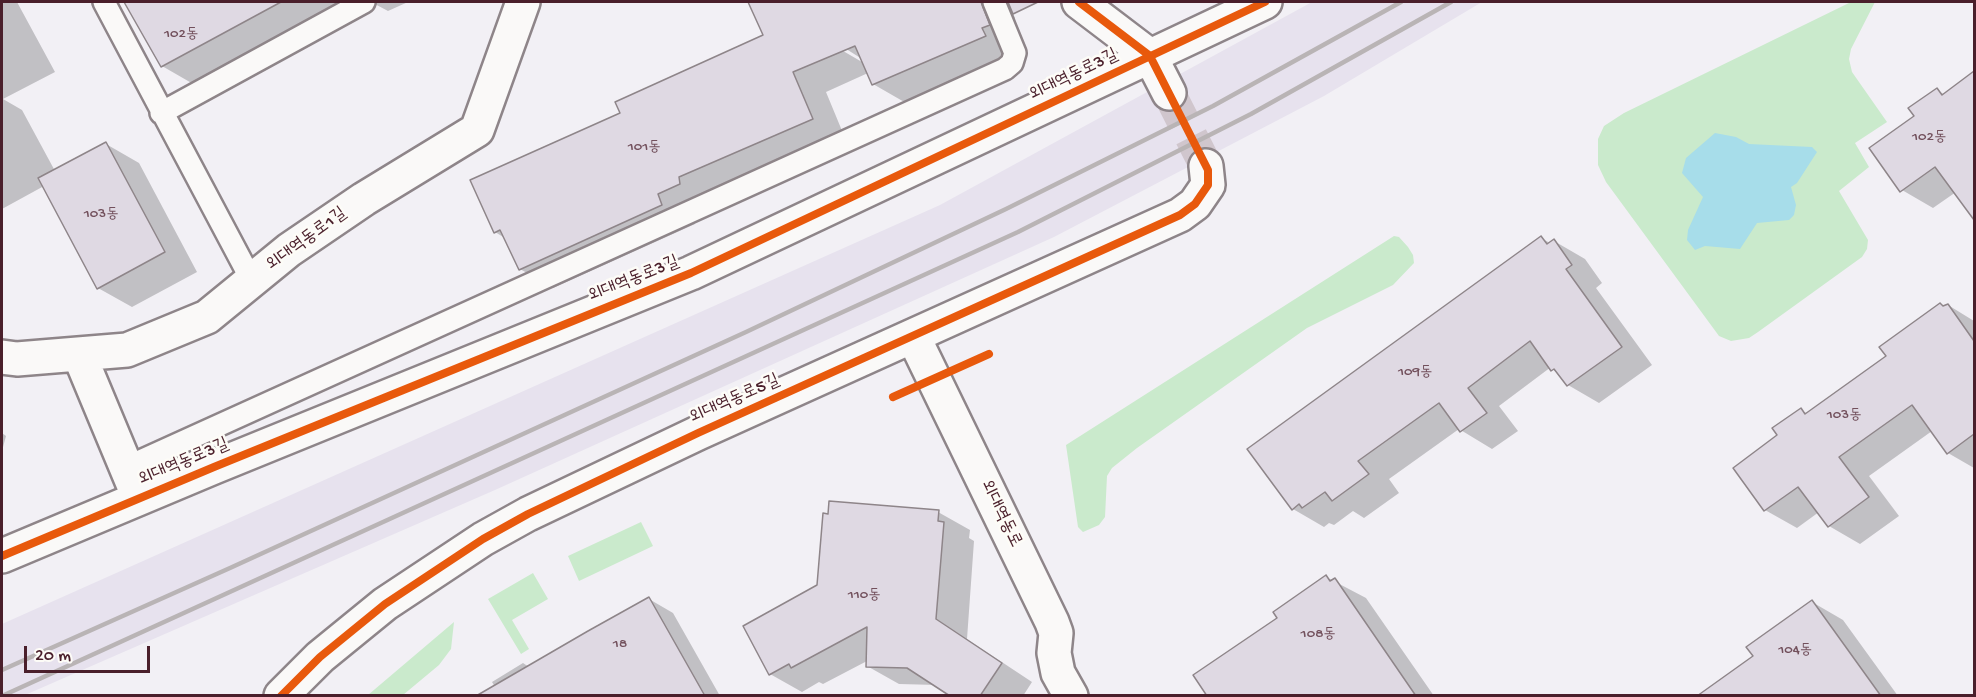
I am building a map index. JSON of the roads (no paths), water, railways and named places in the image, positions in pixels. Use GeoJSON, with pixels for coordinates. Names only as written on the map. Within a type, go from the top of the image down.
{"type":"FeatureCollection","features":[{"type":"Feature","properties":{"kind":"street","name":"외대역동로1길"},"geometry":{"type":"LineString","coordinates":[[2,357],[17,359],[127,350],[207,317],[289,250],[364,199],[477,130],[523,2]]}},
{"type":"Feature","properties":{"kind":"street"},"geometry":{"type":"LineString","coordinates":[[1079,2],[1150,56],[1169,93]]}},
{"type":"Feature","properties":{"kind":"street","name":"외대역동로3길"},"geometry":{"type":"LineString","coordinates":[[2,556],[691,273],[1264,2]]}},
{"type":"Feature","properties":{"kind":"street","name":"외대역동로5길"},"geometry":{"type":"LineString","coordinates":[[281,696],[320,657],[386,604],[483,539],[528,514],[677,443],[1180,214],[1196,204],[1208,185],[1206,166]]}},
{"type":"Feature","properties":{"kind":"street","name":"외대역동로"},"geometry":{"type":"LineString","coordinates":[[913,336],[1052,622],[1056,633],[1054,653],[1058,673],[1071,696]]}},
{"type":"Feature","properties":{"kind":"street"},"geometry":{"type":"LineString","coordinates":[[79,354],[139,498]]}},
{"type":"Feature","properties":{"kind":"lane"},"geometry":{"type":"LineString","coordinates":[[104,2],[160,113],[252,281]]}},
{"type":"Feature","properties":{"kind":"lane"},"geometry":{"type":"LineString","coordinates":[[160,113],[364,2]]}},
{"type":"Feature","properties":{"kind":"lane"},"geometry":{"type":"LineString","coordinates":[[127,468],[1005,69],[1012,63],[1015,53],[994,2]]}},
{"type":"Feature","properties":{"kind":"water"},"geometry":{"type":"Polygon","coordinates":[[[1715,133],[1736,137],[1749,144],[1812,147],[1817,152],[1797,183],[1791,187],[1796,205],[1794,215],[1789,220],[1757,223],[1740,249],[1705,246],[1695,250],[1687,240],[1688,230],[1703,197],[1682,173],[1686,158],[1715,133]]]}},
{"type":"Feature","properties":{"kind":"tunnel"},"geometry":{"type":"LineString","coordinates":[[1169,93],[1206,166]]}},
{"type":"Feature","properties":{"kind":"railway"},"geometry":{"type":"LineString","coordinates":[[2,670],[746,332],[1006,209],[1213,106],[1401,2]]}},
{"type":"Feature","properties":{"kind":"railway"},"geometry":{"type":"LineString","coordinates":[[2,696],[1018,232],[1251,114],[1451,2]]}}]}
